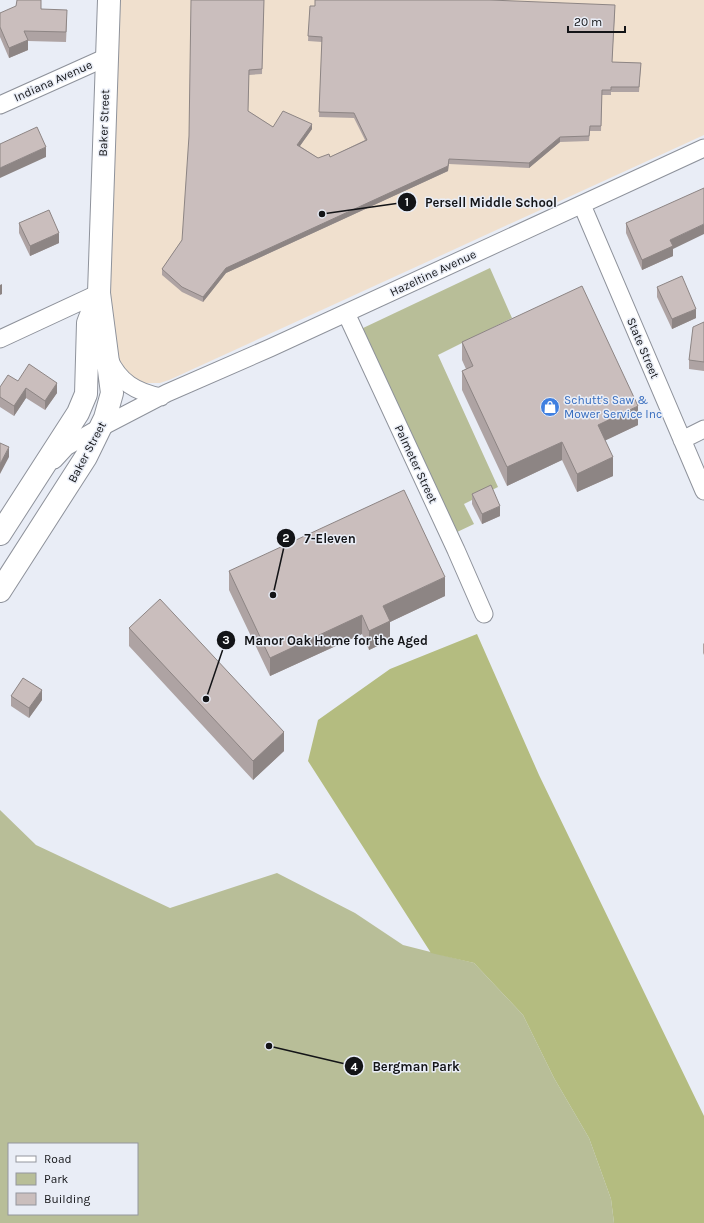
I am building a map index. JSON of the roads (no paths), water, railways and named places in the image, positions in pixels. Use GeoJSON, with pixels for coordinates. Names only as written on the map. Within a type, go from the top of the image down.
{"type":"FeatureCollection","features":[{"type":"Feature","properties":{"kind":"street","name":"Baker Street"},"geometry":{"type":"LineString","coordinates":[[0,591],[86,457],[101,428],[112,393],[99,293],[109,0]]}},
{"type":"Feature","properties":{"kind":"street","name":"Indiana Avenue"},"geometry":{"type":"LineString","coordinates":[[0,105],[107,57]]}},
{"type":"Feature","properties":{"kind":"street","name":"Hazeltine Avenue"},"geometry":{"type":"LineString","coordinates":[[39,474],[66,447],[161,397],[704,148]]}},
{"type":"Feature","properties":{"kind":"street","name":"State Street"},"geometry":{"type":"LineString","coordinates":[[582,205],[704,491]]}},
{"type":"Feature","properties":{"kind":"street","name":"Baker Street"},"geometry":{"type":"LineString","coordinates":[[0,534],[78,413],[86,394],[88,323],[99,293]]}},
{"type":"Feature","properties":{"kind":"street"},"geometry":{"type":"LineString","coordinates":[[0,339],[99,293]]}},
{"type":"Feature","properties":{"kind":"street","name":"Palmeter Street"},"geometry":{"type":"LineString","coordinates":[[346,313],[456,550],[484,614]]}},
{"type":"Feature","properties":{"kind":"street"},"geometry":{"type":"LineString","coordinates":[[107,354],[113,367],[130,385],[140,391],[161,397]]}},
{"type":"Feature","properties":{"kind":"street"},"geometry":{"type":"LineString","coordinates":[[682,440],[704,429]]}},
{"type":"Feature","properties":{"kind":"place","name":"Persell Middle School"},"geometry":{"type":"Point","coordinates":[322,214]}},
{"type":"Feature","properties":{"kind":"place","name":"Schutt's Saw & Mower Service Inc"},"geometry":{"type":"Point","coordinates":[550,407]}},
{"type":"Feature","properties":{"kind":"place","name":"7-Eleven"},"geometry":{"type":"Point","coordinates":[273,595]}},
{"type":"Feature","properties":{"kind":"place","name":"Manor Oak Home for the Aged"},"geometry":{"type":"Point","coordinates":[206,699]}},
{"type":"Feature","properties":{"kind":"place","name":"Bergman Park"},"geometry":{"type":"Point","coordinates":[269,1046]}}]}
